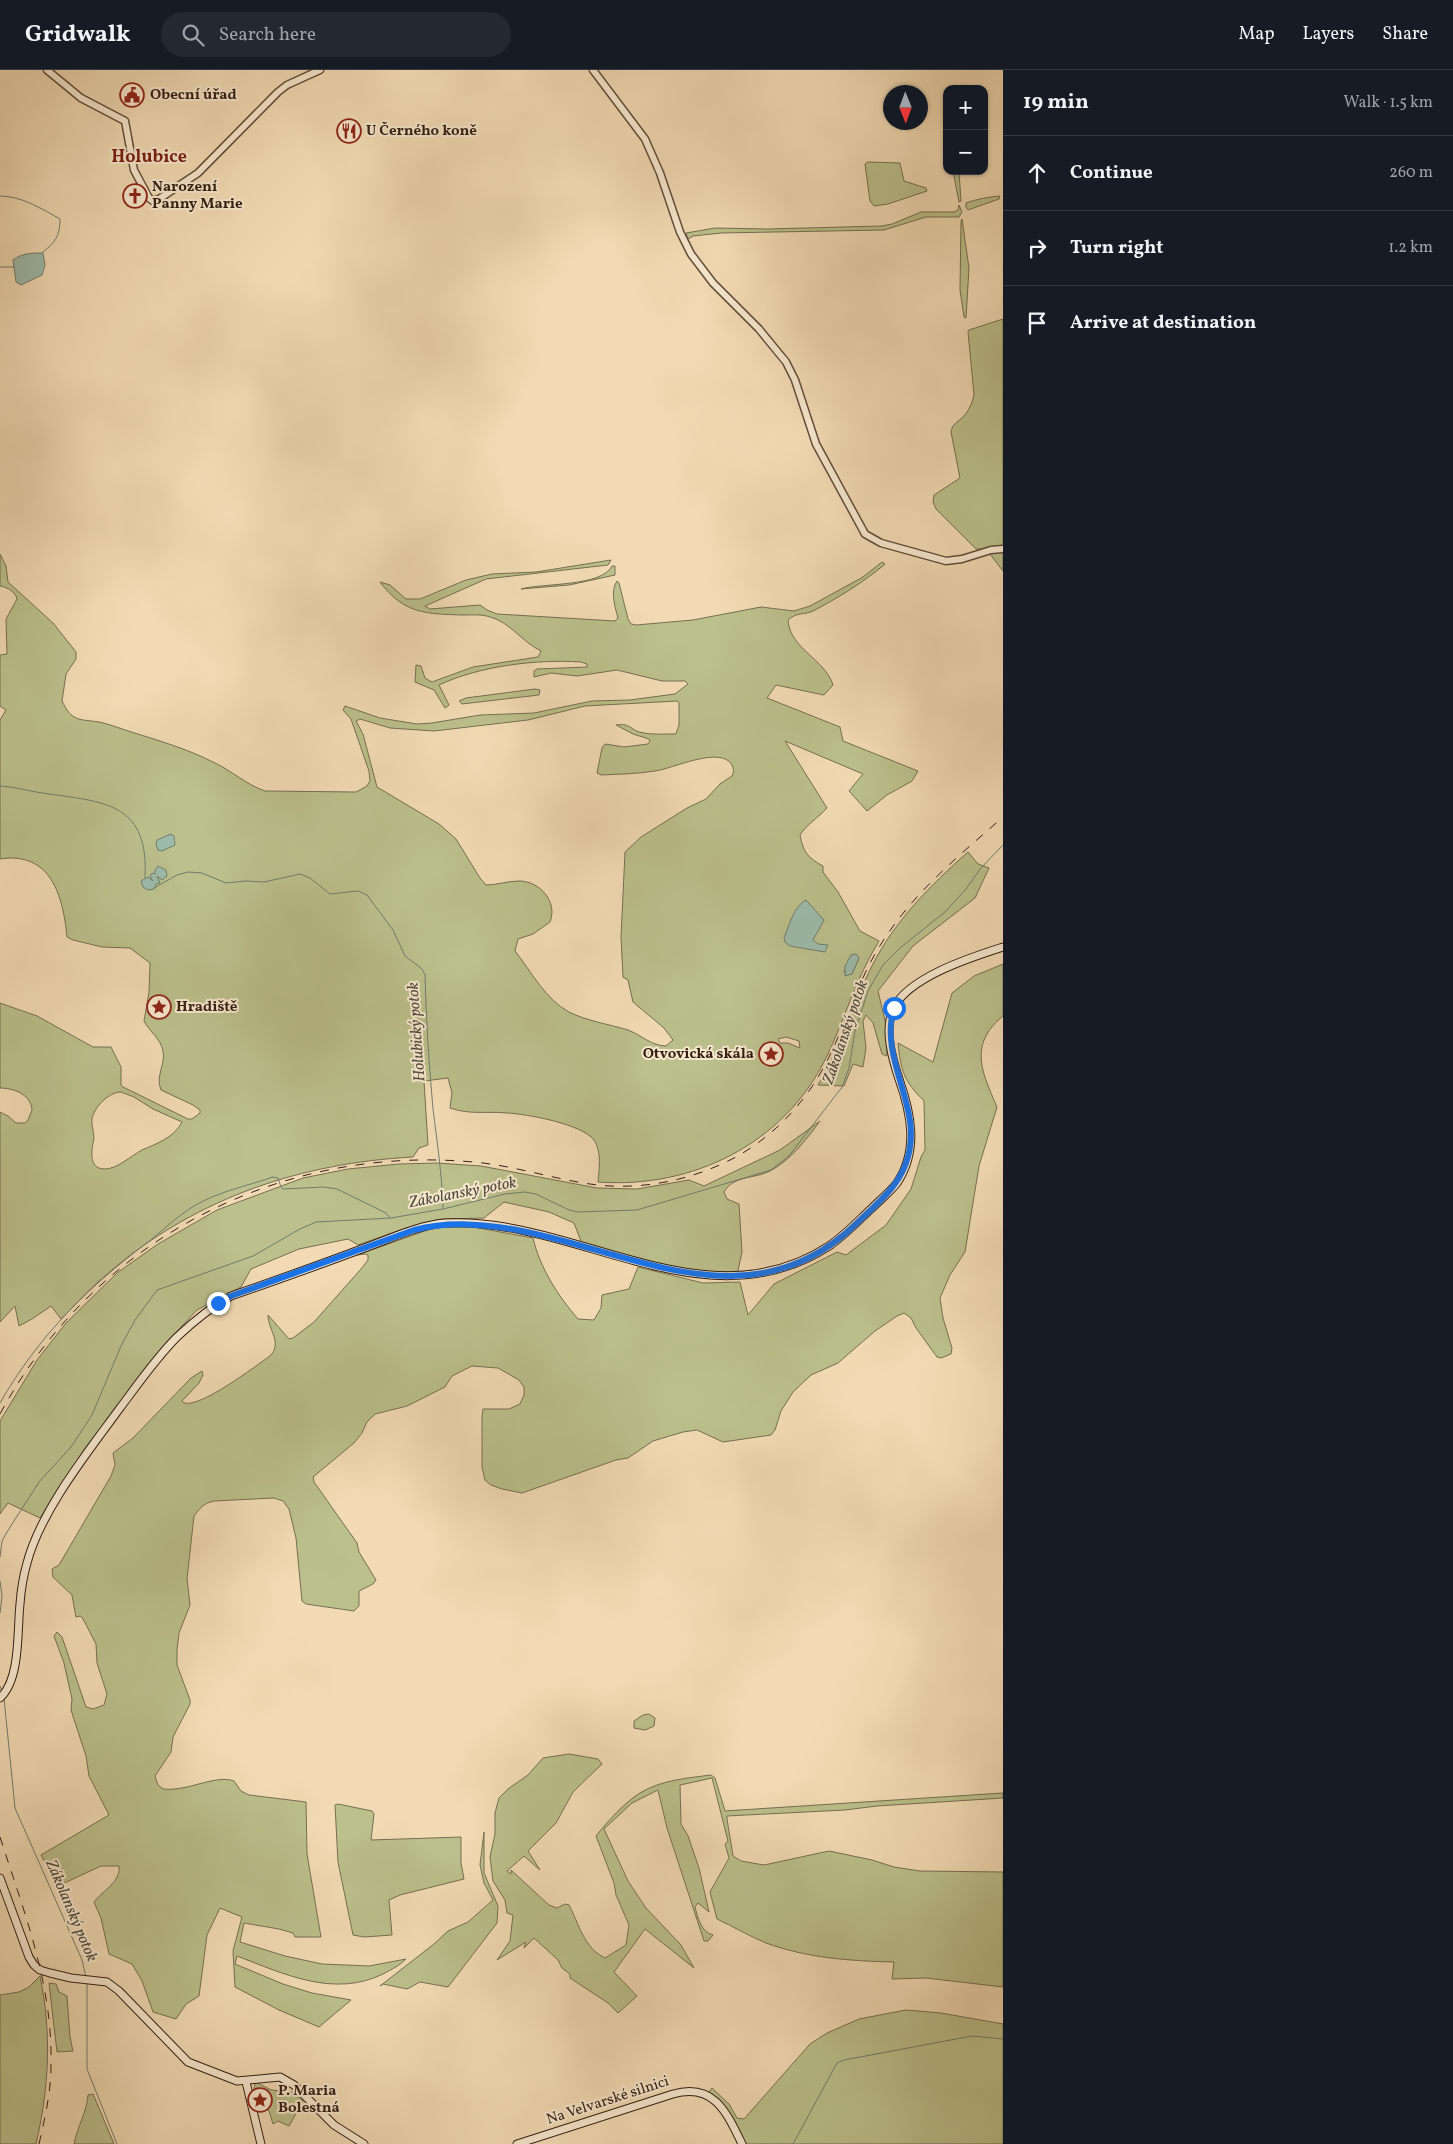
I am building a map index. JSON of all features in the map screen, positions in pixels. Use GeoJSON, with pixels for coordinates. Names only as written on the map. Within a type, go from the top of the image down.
{"type":"FeatureCollection","features":[{"type":"Feature","properties":{"kind":"main road"},"geometry":{"type":"LineString","coordinates":[[0,1698],[8,1689],[16,1656],[22,1584],[26,1564],[38,1534],[57,1500],[92,1446],[139,1383],[175,1339],[218,1303],[231,1296],[414,1230],[446,1224],[479,1224],[528,1232],[666,1269],[717,1276],[741,1277],[770,1271],[800,1261],[826,1248],[847,1232],[892,1189],[900,1178],[908,1158],[912,1137],[911,1122],[890,1046],[890,1019],[899,1000],[917,984],[942,970],[964,959],[1003,947]]}},
{"type":"Feature","properties":{"kind":"main road"},"geometry":{"type":"LineString","coordinates":[[1,1881],[31,1962],[42,1971],[81,1980],[107,1982],[188,2062],[234,2081],[246,2082],[275,2076],[289,2081],[334,2125],[364,2144]]}},
{"type":"Feature","properties":{"kind":"main road"},"geometry":{"type":"LineString","coordinates":[[246,2082],[261,2144]]}},
{"type":"Feature","properties":{"kind":"main road","name":"Na Velvarské silnici"},"geometry":{"type":"LineString","coordinates":[[517,2144],[686,2091],[705,2094],[717,2101],[728,2114],[742,2144]]}},
{"type":"Feature","properties":{"kind":"street"},"geometry":{"type":"LineString","coordinates":[[47,70],[92,106],[116,115],[125,121],[134,170],[149,198],[159,200],[198,173],[278,92],[294,81],[320,70]]}},
{"type":"Feature","properties":{"kind":"street"},"geometry":{"type":"LineString","coordinates":[[593,70],[645,139],[660,173],[680,232],[691,254],[713,283],[759,328],[791,371],[816,444],[865,534],[881,543],[946,562],[991,550],[1003,549]]}},
{"type":"Feature","properties":{"kind":"green space"},"geometry":{"type":"Polygon","coordinates":[[[868,162],[900,163],[904,181],[926,188],[927,191],[888,204],[874,206],[870,201],[865,164],[868,162]]]}},
{"type":"Feature","properties":{"kind":"green space"},"geometry":{"type":"Polygon","coordinates":[[[954,175],[959,175],[961,201],[959,202],[954,175]]]}},
{"type":"Feature","properties":{"kind":"green space"},"geometry":{"type":"Polygon","coordinates":[[[1000,196],[999,199],[968,210],[966,207],[966,203],[1000,196]]]}},
{"type":"Feature","properties":{"kind":"green space"},"geometry":{"type":"Polygon","coordinates":[[[959,205],[962,212],[959,217],[926,217],[884,230],[721,233],[693,236],[688,239],[686,233],[715,228],[767,229],[882,226],[921,212],[954,212],[958,210],[959,205]]]}},
{"type":"Feature","properties":{"kind":"green space"},"geometry":{"type":"Polygon","coordinates":[[[962,219],[969,268],[966,318],[964,317],[960,290],[962,219]]]}},
{"type":"Feature","properties":{"kind":"green space"},"geometry":{"type":"Polygon","coordinates":[[[1003,319],[1003,571],[986,549],[976,549],[936,509],[933,502],[934,495],[960,478],[951,432],[954,425],[968,411],[974,394],[968,332],[969,330],[1003,319]]]}},
{"type":"Feature","properties":{"kind":"green space"},"geometry":{"type":"Polygon","coordinates":[[[0,554],[6,566],[8,582],[53,623],[76,652],[76,659],[66,674],[62,701],[73,716],[81,720],[110,725],[183,749],[215,763],[265,791],[356,792],[367,786],[370,781],[369,771],[351,719],[343,710],[345,706],[380,718],[417,724],[480,715],[534,713],[592,701],[630,700],[675,694],[688,684],[685,681],[662,681],[617,670],[577,676],[551,673],[534,677],[534,671],[537,669],[587,667],[587,664],[564,661],[527,663],[472,673],[439,685],[449,705],[445,708],[434,690],[415,682],[416,665],[421,666],[425,678],[432,682],[473,667],[538,657],[541,651],[504,623],[484,615],[427,613],[407,606],[389,593],[380,582],[390,585],[406,599],[420,599],[466,580],[492,574],[536,572],[611,560],[608,565],[486,579],[425,606],[430,609],[480,605],[497,614],[615,621],[618,618],[613,594],[617,581],[628,619],[631,624],[636,625],[693,620],[761,607],[794,611],[810,606],[863,577],[882,562],[885,564],[841,595],[813,611],[794,616],[788,620],[790,630],[795,639],[823,668],[833,685],[824,695],[776,685],[767,698],[840,727],[843,741],[918,771],[912,781],[887,795],[867,811],[849,791],[863,774],[785,741],[827,808],[800,835],[803,846],[810,857],[823,866],[823,872],[838,892],[860,931],[879,941],[857,984],[826,1058],[808,1088],[786,1115],[760,1137],[732,1155],[700,1169],[667,1178],[633,1182],[598,1182],[599,1161],[597,1145],[588,1134],[578,1129],[527,1115],[471,1112],[450,1108],[452,1093],[448,1078],[424,1081],[428,1145],[419,1148],[413,1157],[331,1167],[292,1176],[254,1188],[216,1204],[181,1222],[146,1244],[106,1275],[61,1319],[51,1306],[19,1326],[15,1306],[0,1322],[0,1112],[16,1123],[25,1123],[32,1110],[31,1104],[25,1096],[10,1089],[0,1088],[0,1003],[37,1016],[93,1047],[111,1047],[121,1067],[121,1085],[123,1087],[188,1119],[192,1119],[200,1113],[200,1110],[161,1090],[159,1085],[164,1056],[163,1051],[160,1043],[144,1021],[149,992],[150,963],[130,948],[102,947],[67,937],[62,906],[51,880],[43,869],[31,862],[17,858],[0,859],[0,720],[6,710],[0,706],[0,655],[7,654],[6,619],[17,599],[11,590],[0,586],[0,554]],[[677,701],[585,706],[528,720],[434,731],[390,728],[360,719],[356,721],[363,734],[377,787],[439,824],[456,839],[486,885],[515,881],[527,882],[545,894],[551,907],[550,922],[533,934],[518,939],[515,951],[553,1000],[576,1015],[628,1030],[651,1042],[666,1046],[673,1040],[664,1028],[633,1002],[628,980],[623,977],[621,937],[625,852],[641,837],[687,808],[706,799],[720,784],[732,776],[733,768],[726,759],[718,757],[696,760],[655,771],[601,775],[597,773],[602,748],[605,744],[624,747],[648,744],[650,741],[616,725],[626,725],[644,733],[676,734],[679,725],[679,703],[677,701]],[[851,955],[844,972],[852,974],[859,958],[851,955]],[[786,1037],[778,1039],[780,1043],[788,1043],[800,1048],[799,1041],[786,1037]],[[121,1092],[107,1097],[93,1114],[94,1138],[92,1157],[95,1166],[99,1168],[110,1168],[124,1162],[142,1150],[165,1139],[175,1132],[182,1122],[153,1109],[134,1097],[121,1092]]]}},
{"type":"Feature","properties":{"kind":"green space"},"geometry":{"type":"Polygon","coordinates":[[[612,566],[615,566],[615,575],[569,585],[521,589],[596,578],[606,573],[612,566]]]}},
{"type":"Feature","properties":{"kind":"green space"},"geometry":{"type":"Polygon","coordinates":[[[535,689],[540,690],[539,695],[462,704],[459,701],[466,698],[535,689]]]}},
{"type":"Feature","properties":{"kind":"green space"},"geometry":{"type":"Polygon","coordinates":[[[968,852],[978,864],[989,868],[975,898],[913,946],[878,991],[886,1025],[887,1056],[882,1054],[873,1023],[866,1015],[863,1021],[866,1048],[863,1067],[853,1064],[844,1086],[818,1085],[833,1056],[872,966],[891,933],[915,904],[968,852]]]}},
{"type":"Feature","properties":{"kind":"green space"},"geometry":{"type":"Polygon","coordinates":[[[1003,964],[1003,1016],[992,1027],[985,1038],[981,1059],[987,1082],[997,1107],[979,1166],[965,1252],[950,1275],[940,1298],[943,1318],[952,1348],[951,1354],[941,1358],[937,1357],[911,1318],[904,1313],[875,1331],[838,1363],[811,1375],[793,1392],[781,1411],[775,1430],[771,1435],[723,1442],[697,1430],[683,1432],[653,1441],[628,1458],[616,1460],[522,1493],[502,1489],[491,1485],[485,1480],[482,1467],[482,1416],[483,1409],[509,1409],[520,1404],[524,1395],[524,1387],[519,1380],[498,1368],[472,1366],[452,1376],[445,1387],[407,1406],[375,1414],[367,1422],[362,1433],[354,1443],[313,1477],[314,1482],[357,1543],[359,1552],[376,1580],[373,1584],[359,1591],[359,1606],[354,1611],[306,1604],[302,1601],[296,1538],[289,1509],[283,1501],[274,1498],[214,1501],[198,1511],[194,1516],[187,1579],[190,1605],[179,1633],[177,1650],[177,1665],[190,1704],[173,1737],[171,1752],[155,1776],[158,1785],[163,1789],[172,1789],[227,1779],[234,1781],[241,1791],[249,1795],[306,1802],[307,1854],[321,1937],[295,1937],[293,1933],[279,1929],[244,1923],[240,1942],[285,1956],[322,1964],[369,1966],[406,1959],[398,1966],[365,1981],[328,1984],[291,1976],[237,1956],[235,1964],[283,1984],[312,1993],[351,2000],[319,2027],[279,2010],[235,1987],[233,1951],[242,1917],[220,1908],[207,1935],[199,1996],[186,2004],[176,2019],[153,2012],[142,1981],[132,1964],[109,1954],[101,1918],[94,1902],[117,1877],[119,1866],[101,1866],[58,1886],[41,1855],[109,1815],[89,1776],[86,1756],[71,1710],[72,1699],[64,1663],[54,1636],[57,1632],[62,1637],[86,1707],[93,1709],[104,1705],[107,1694],[97,1663],[96,1644],[82,1617],[76,1617],[72,1595],[53,1577],[52,1569],[59,1565],[111,1476],[115,1465],[113,1453],[133,1438],[191,1378],[202,1371],[203,1375],[199,1383],[182,1401],[184,1403],[192,1403],[214,1393],[270,1356],[274,1351],[275,1341],[268,1315],[289,1339],[293,1338],[314,1322],[368,1260],[368,1255],[357,1255],[436,1227],[473,1227],[533,1238],[545,1271],[578,1319],[594,1320],[601,1308],[602,1295],[629,1289],[638,1267],[703,1283],[740,1282],[748,1315],[774,1284],[837,1252],[846,1255],[886,1225],[911,1189],[925,1150],[924,1101],[912,1088],[902,1069],[898,1043],[933,1062],[952,993],[974,976],[1003,964]]]}},
{"type":"Feature","properties":{"kind":"green space"},"geometry":{"type":"Polygon","coordinates":[[[820,1121],[798,1149],[785,1161],[764,1174],[733,1183],[724,1192],[727,1199],[739,1204],[742,1252],[738,1271],[718,1272],[679,1269],[582,1244],[574,1223],[549,1212],[504,1202],[484,1218],[442,1219],[406,1228],[358,1245],[348,1239],[299,1249],[251,1269],[241,1287],[197,1310],[166,1343],[85,1448],[40,1518],[8,1503],[0,1514],[0,1421],[37,1360],[66,1323],[117,1273],[158,1244],[217,1210],[303,1178],[348,1169],[399,1164],[436,1163],[481,1166],[597,1188],[637,1189],[689,1180],[704,1186],[780,1150],[820,1121]]]}},
{"type":"Feature","properties":{"kind":"green space"},"geometry":{"type":"Polygon","coordinates":[[[649,1714],[655,1718],[654,1726],[645,1730],[634,1728],[634,1721],[643,1715],[649,1714]]]}},
{"type":"Feature","properties":{"kind":"green space"},"geometry":{"type":"Polygon","coordinates":[[[569,1754],[598,1759],[602,1764],[573,1792],[556,1823],[528,1851],[540,1870],[524,1856],[507,1871],[511,1874],[511,1870],[549,1905],[557,1908],[565,1904],[569,1905],[587,1942],[598,1954],[605,1958],[626,1945],[629,1925],[616,1895],[614,1883],[596,1836],[622,1807],[640,1793],[657,1785],[675,1780],[711,1775],[715,1778],[725,1811],[1003,1793],[1003,1798],[877,1806],[845,1810],[727,1816],[727,1819],[733,1856],[741,1861],[764,1865],[829,1851],[872,1860],[894,1867],[920,1871],[1003,1872],[1003,1987],[926,1978],[892,1979],[894,1962],[845,1960],[797,1952],[766,1943],[717,1919],[710,1892],[729,1858],[725,1844],[728,1841],[712,1778],[680,1785],[681,1824],[688,1836],[699,1868],[709,1912],[698,1903],[695,1907],[703,1928],[713,1935],[708,1941],[704,1941],[667,1828],[658,1790],[632,1803],[604,1829],[628,1881],[646,1908],[681,1945],[694,1968],[645,1929],[614,1972],[637,1996],[618,2013],[608,2003],[570,1978],[570,1974],[562,1968],[558,1960],[534,1938],[524,1948],[526,1942],[497,1960],[510,1941],[513,1915],[507,1913],[505,1900],[493,1881],[490,1857],[495,1834],[495,1813],[499,1798],[528,1775],[543,1758],[569,1754]]]}},
{"type":"Feature","properties":{"kind":"green space"},"geometry":{"type":"Polygon","coordinates":[[[335,1805],[372,1811],[374,1814],[371,1840],[461,1837],[461,1863],[464,1879],[400,1895],[389,1900],[392,1935],[364,1937],[353,1935],[338,1862],[335,1805]]]}},
{"type":"Feature","properties":{"kind":"green space"},"geometry":{"type":"Polygon","coordinates":[[[484,1832],[484,1873],[498,1906],[497,1923],[448,1987],[420,1982],[407,1989],[383,1984],[380,1986],[448,1931],[468,1922],[493,1900],[484,1883],[480,1865],[484,1832]]]}},
{"type":"Feature","properties":{"kind":"green space"},"geometry":{"type":"Polygon","coordinates":[[[40,1976],[46,2018],[47,2060],[44,2102],[36,2144],[0,2144],[0,1995],[19,1992],[29,1987],[40,1976]]]}},
{"type":"Feature","properties":{"kind":"green space"},"geometry":{"type":"Polygon","coordinates":[[[49,1983],[56,1984],[59,1992],[67,1996],[73,2051],[57,2052],[49,1983]]]}},
{"type":"Feature","properties":{"kind":"green space"},"geometry":{"type":"Polygon","coordinates":[[[906,2010],[941,2013],[1003,2024],[1003,2144],[745,2144],[726,2107],[708,2093],[712,2088],[729,2104],[737,2118],[744,2119],[810,2044],[827,2033],[859,2019],[906,2010]]]}},
{"type":"Feature","properties":{"kind":"green space"},"geometry":{"type":"Polygon","coordinates":[[[258,2083],[271,2090],[292,2092],[303,2101],[289,2126],[278,2121],[273,2124],[264,2103],[256,2105],[254,2090],[255,2084],[258,2083]]]}},
{"type":"Feature","properties":{"kind":"green space"},"geometry":{"type":"Polygon","coordinates":[[[93,2094],[114,2144],[74,2144],[88,2095],[93,2094]]]}},
{"type":"Feature","properties":{"kind":"shaded area"},"geometry":{"type":"Polygon","coordinates":[[[31,253],[43,253],[45,265],[42,275],[21,285],[16,282],[13,260],[31,253]]]}},
{"type":"Feature","properties":{"kind":"shaded area"},"geometry":{"type":"Polygon","coordinates":[[[171,834],[174,836],[175,845],[162,851],[158,850],[157,840],[171,834]]]}},
{"type":"Feature","properties":{"kind":"shaded area"},"geometry":{"type":"Polygon","coordinates":[[[158,866],[166,870],[167,876],[162,880],[157,876],[160,883],[156,884],[154,889],[148,890],[143,887],[141,881],[148,877],[153,881],[150,876],[152,873],[155,874],[158,866]]]}},
{"type":"Feature","properties":{"kind":"shaded area"},"geometry":{"type":"Polygon","coordinates":[[[806,900],[824,920],[813,940],[818,944],[828,945],[825,952],[790,946],[785,942],[784,938],[792,917],[798,907],[806,900]]]}},
{"type":"Feature","properties":{"kind":"shaded area"},"geometry":{"type":"Polygon","coordinates":[[[856,954],[859,958],[852,974],[845,976],[845,966],[851,955],[856,954]]]}},
{"type":"Feature","properties":{"kind":"waterway","name":"Holubický potok"},"geometry":{"type":"LineString","coordinates":[[0,196],[24,201],[60,219],[56,239],[42,253]]}},
{"type":"Feature","properties":{"kind":"waterway","name":"Holubický potok"},"geometry":{"type":"LineString","coordinates":[[0,267],[14,267]]}},
{"type":"Feature","properties":{"kind":"waterway","name":"Holubický potok"},"geometry":{"type":"LineString","coordinates":[[0,786],[89,800],[121,812],[132,821],[140,835],[144,854],[145,878]]}},
{"type":"Feature","properties":{"kind":"waterway","name":"Zákolanský potok"},"geometry":{"type":"LineString","coordinates":[[0,1557],[2,1541],[39,1482],[71,1447],[92,1415],[121,1346],[135,1320],[157,1290],[253,1256],[316,1222],[391,1218],[443,1209],[505,1194],[525,1192],[536,1194],[569,1210],[578,1212],[637,1210],[771,1170],[789,1156],[842,1087],[849,1068],[855,1031],[868,991],[883,965],[900,948],[945,912],[966,889],[981,868],[1003,845]]}},
{"type":"Feature","properties":{"kind":"waterway","name":"Holubický potok"},"geometry":{"type":"LineString","coordinates":[[154,888],[177,875],[188,872],[202,873],[226,883],[264,882],[300,874],[310,878],[330,894],[358,891],[367,895],[393,930],[405,956],[422,969],[425,975],[430,1075],[443,1208]]}},
{"type":"Feature","properties":{"kind":"waterway"},"geometry":{"type":"LineString","coordinates":[[0,1403],[31,1355],[67,1313],[107,1275],[178,1217],[203,1201],[273,1177],[278,1178],[283,1189],[324,1187],[337,1189],[386,1213],[390,1218]]}},
{"type":"Feature","properties":{"kind":"waterway","name":"Zákolanský potok"},"geometry":{"type":"LineString","coordinates":[[0,1581],[2,1596],[0,1613]]}},
{"type":"Feature","properties":{"kind":"waterway","name":"Zákolanský potok"},"geometry":{"type":"LineString","coordinates":[[0,1686],[2,1692]]}},
{"type":"Feature","properties":{"kind":"waterway","name":"Zákolanský potok"},"geometry":{"type":"LineString","coordinates":[[4,1698],[15,1808],[82,1960],[86,1977]]}},
{"type":"Feature","properties":{"kind":"waterway","name":"Zákolanský potok"},"geometry":{"type":"LineString","coordinates":[[87,1983],[87,2069],[117,2144]]}},
{"type":"Feature","properties":{"kind":"waterway"},"geometry":{"type":"LineString","coordinates":[[793,2144],[837,2063],[844,2060],[972,2036],[1003,2039]]}},
{"type":"Feature","properties":{"kind":"railway"},"geometry":{"type":"LineString","coordinates":[[0,1414],[40,1352],[88,1297],[142,1251],[203,1214],[268,1186],[337,1168],[409,1160],[483,1163],[583,1183],[632,1186],[685,1178],[734,1158],[763,1139],[801,1102],[821,1072],[836,1043],[867,969],[883,941],[909,906],[939,874],[1003,817]]}},
{"type":"Feature","properties":{"kind":"railway"},"geometry":{"type":"LineString","coordinates":[[0,1837],[35,1949],[47,2006],[51,2075],[39,2144]]}},
{"type":"Feature","properties":{"kind":"place","name":"Obecní úřad"},"geometry":{"type":"Point","coordinates":[132,95]}},
{"type":"Feature","properties":{"kind":"place","name":"U Černého koně"},"geometry":{"type":"Point","coordinates":[349,131]}},
{"type":"Feature","properties":{"kind":"place","name":"Narození Panny Marie"},"geometry":{"type":"Point","coordinates":[135,196]}},
{"type":"Feature","properties":{"kind":"place","name":"Hradiště"},"geometry":{"type":"Point","coordinates":[159,1007]}},
{"type":"Feature","properties":{"kind":"place","name":"Otvovická skála"},"geometry":{"type":"Point","coordinates":[771,1054]}},
{"type":"Feature","properties":{"kind":"place","name":"P. Maria Bolestná"},"geometry":{"type":"Point","coordinates":[260,2100]}},
{"type":"Feature","properties":{"kind":"district","name":"Holubice"},"geometry":{"type":"Point","coordinates":[149,157]}},
{"type":"Feature","properties":{"kind":"route"},"geometry":{"type":"LineString","coordinates":[[218,1303],[231,1296],[434,1224],[479,1224],[528,1232],[658,1267],[703,1275],[741,1277],[780,1269],[810,1257],[840,1238],[892,1189],[906,1165],[912,1137],[911,1122],[909,1108],[894,1065],[890,1046],[890,1019],[894,1008]]}}]}
